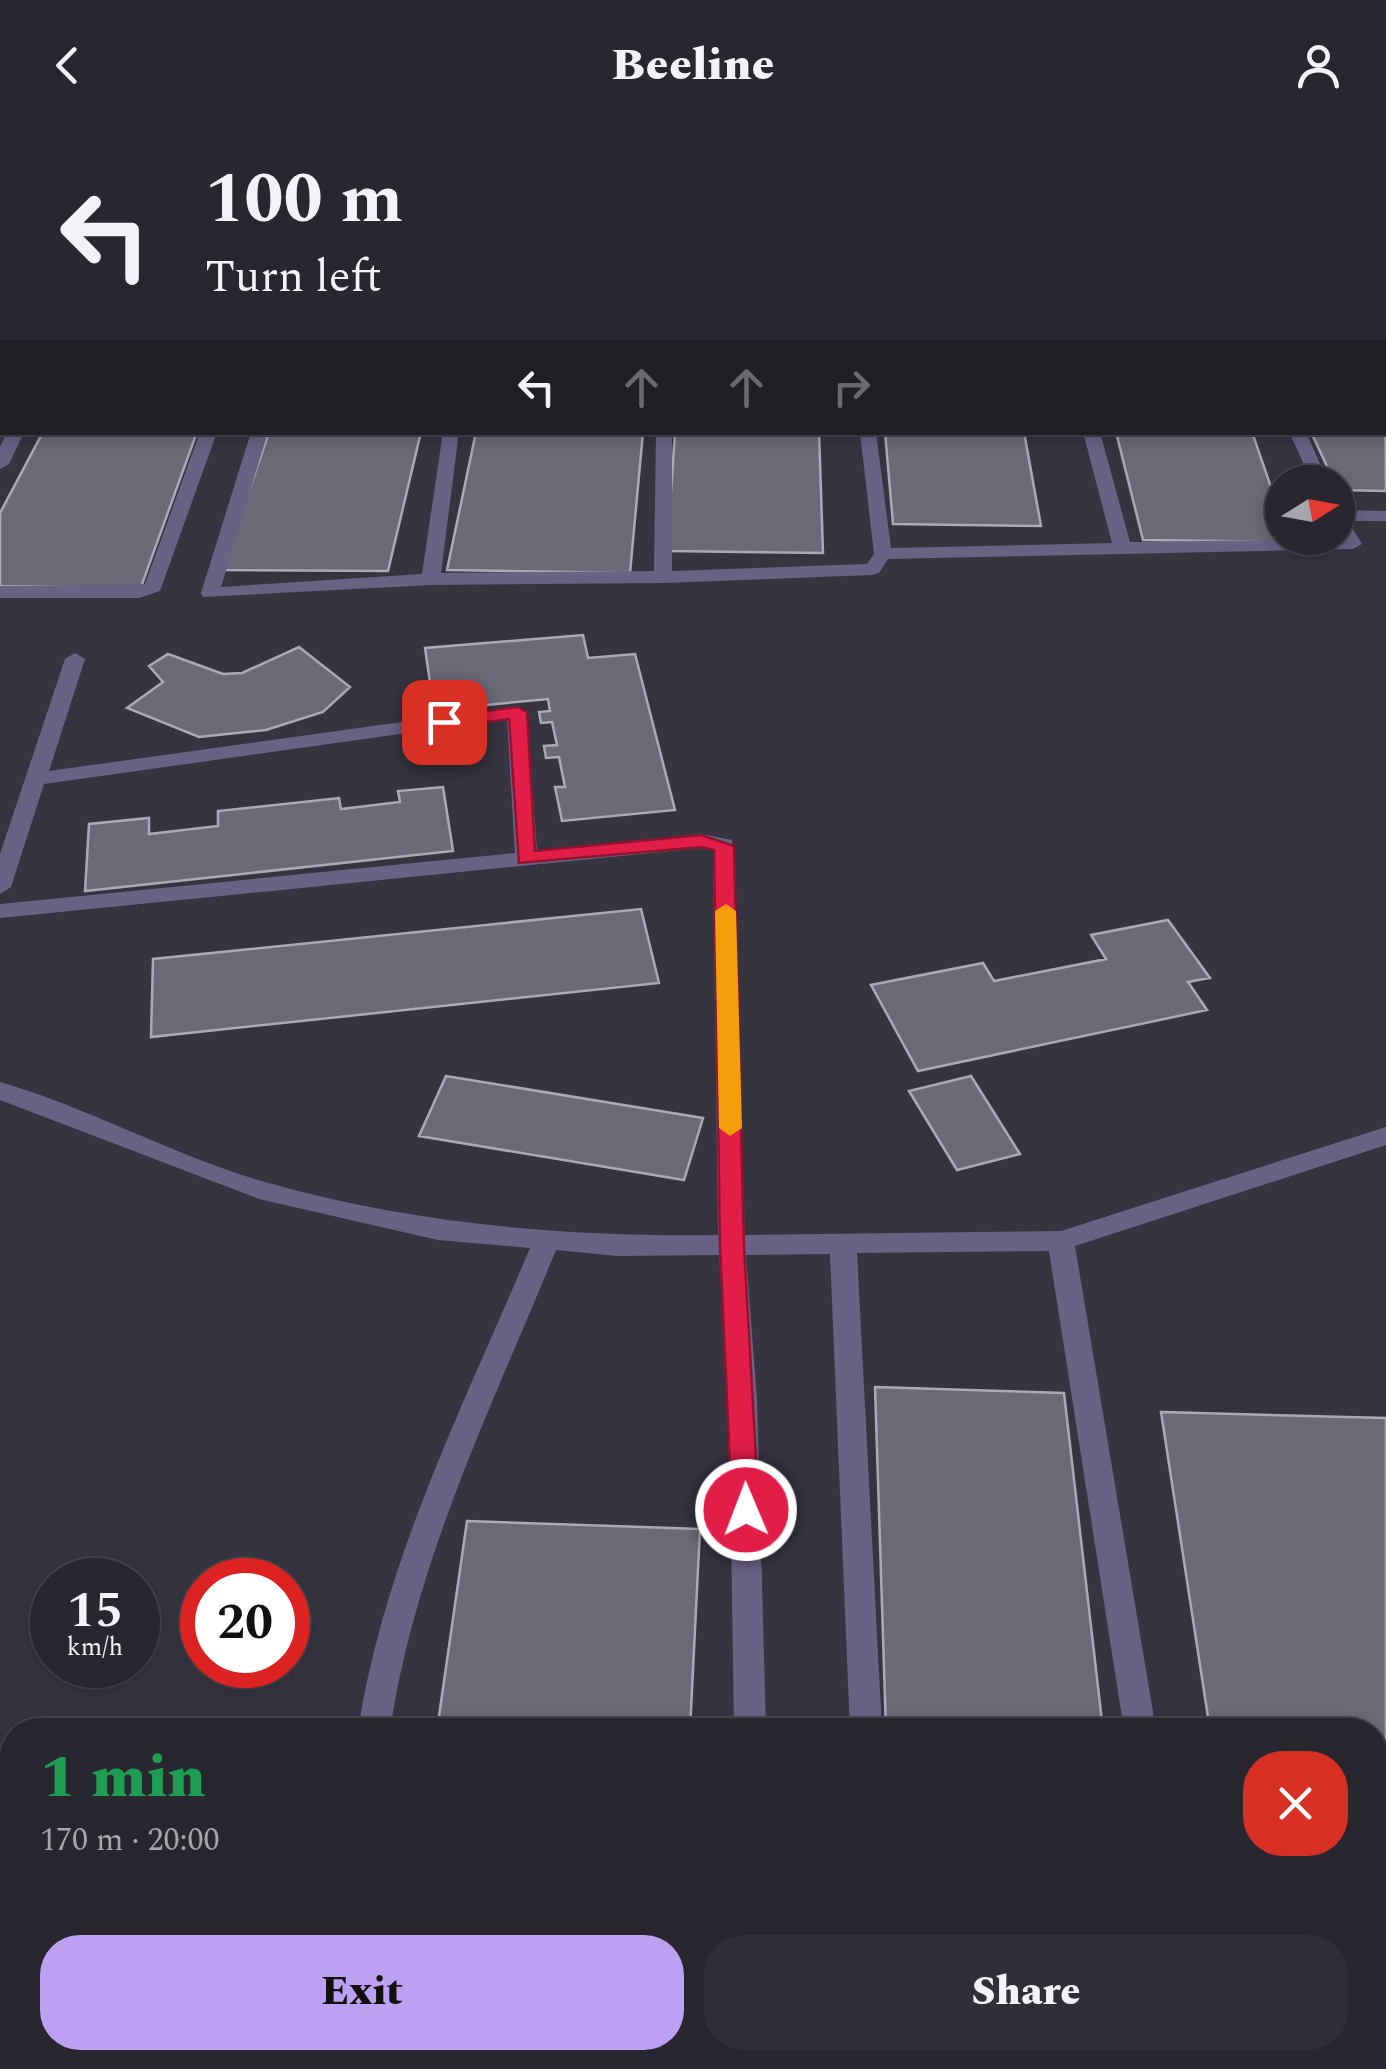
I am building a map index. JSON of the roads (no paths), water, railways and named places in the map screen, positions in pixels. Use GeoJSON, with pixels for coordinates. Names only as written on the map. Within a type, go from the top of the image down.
{"type":"FeatureCollection","features":[{"type":"Feature","properties":{"kind":"street"},"geometry":{"type":"LineString","coordinates":[[0,464],[14,435]]}},
{"type":"Feature","properties":{"kind":"street"},"geometry":{"type":"LineString","coordinates":[[0,592],[139,592],[153,587],[208,435]]}},
{"type":"Feature","properties":{"kind":"street"},"geometry":{"type":"LineString","coordinates":[[259,435],[210,594],[432,579],[663,577],[872,569],[883,554],[868,435]]}},
{"type":"Feature","properties":{"kind":"street"},"geometry":{"type":"LineString","coordinates":[[432,579],[450,435]]}},
{"type":"Feature","properties":{"kind":"street"},"geometry":{"type":"LineString","coordinates":[[663,577],[664,435]]}},
{"type":"Feature","properties":{"kind":"street"},"geometry":{"type":"LineString","coordinates":[[1092,435],[1122,548]]}},
{"type":"Feature","properties":{"kind":"street"},"geometry":{"type":"LineString","coordinates":[[1298,435],[1312,465]]}},
{"type":"Feature","properties":{"kind":"street"},"geometry":{"type":"LineString","coordinates":[[1355,516],[1386,516]]}},
{"type":"Feature","properties":{"kind":"street"},"geometry":{"type":"LineString","coordinates":[[883,554],[1265,546]]}},
{"type":"Feature","properties":{"kind":"street"},"geometry":{"type":"LineString","coordinates":[[0,888],[75,660]]}},
{"type":"Feature","properties":{"kind":"street"},"geometry":{"type":"LineString","coordinates":[[38,780],[518,712],[526,858]]}},
{"type":"Feature","properties":{"kind":"street"},"geometry":{"type":"LineString","coordinates":[[0,911],[701,841],[724,846],[732,1246],[743,1400],[750,1718]]}},
{"type":"Feature","properties":{"kind":"street"},"geometry":{"type":"LineString","coordinates":[[0,1092],[259,1190],[438,1230],[547,1240],[732,1246],[1060,1242],[1386,1136]]}},
{"type":"Feature","properties":{"kind":"street"},"geometry":{"type":"LineString","coordinates":[[375,1718],[380,1676],[440,1490],[547,1240]]}},
{"type":"Feature","properties":{"kind":"street"},"geometry":{"type":"LineString","coordinates":[[1060,1242],[1138,1718]]}},
{"type":"Feature","properties":{"kind":"street"},"geometry":{"type":"LineString","coordinates":[[843,1245],[865,1718]]}}]}
